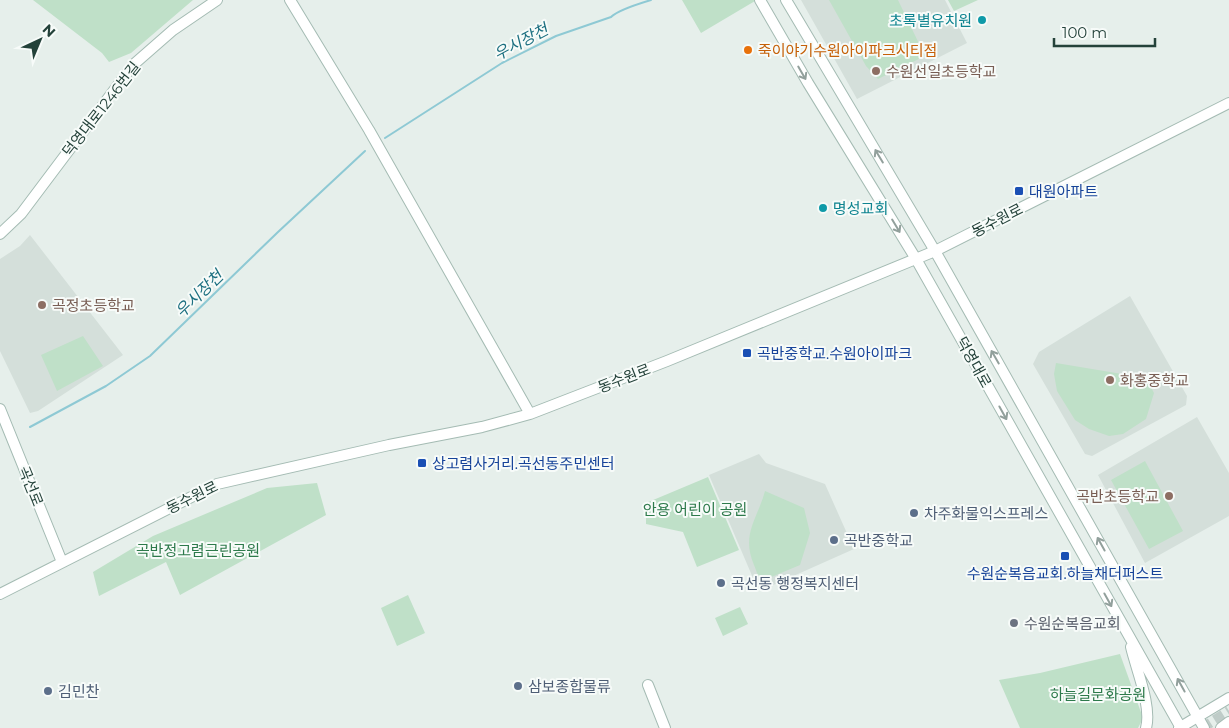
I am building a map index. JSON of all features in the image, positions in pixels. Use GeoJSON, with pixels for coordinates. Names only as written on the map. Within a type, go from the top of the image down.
{"type":"FeatureCollection","features":[{"type":"Feature","properties":{"kind":"main road","name":"덕영대로1246번길"},"geometry":{"type":"LineString","coordinates":[[0,234],[20,214],[133,65],[173,30],[217,0]]}},
{"type":"Feature","properties":{"kind":"main road"},"geometry":{"type":"LineString","coordinates":[[290,0],[369,130],[530,414]]}},
{"type":"Feature","properties":{"kind":"main road","name":"덕영대로"},"geometry":{"type":"LineString","coordinates":[[760,0],[808,83],[916,259],[1180,728]]}},
{"type":"Feature","properties":{"kind":"main road","name":"덕영대로"},"geometry":{"type":"LineString","coordinates":[[786,0],[935,251],[1204,728]]}},
{"type":"Feature","properties":{"kind":"main road","name":"동수원로"},"geometry":{"type":"LineString","coordinates":[[0,594],[217,484],[389,445],[482,427],[530,414],[667,361],[935,251],[1229,103]]}},
{"type":"Feature","properties":{"kind":"main road","name":"곡선로"},"geometry":{"type":"LineString","coordinates":[[0,409],[62,562]]}},
{"type":"Feature","properties":{"kind":"main road"},"geometry":{"type":"LineString","coordinates":[[1128,634],[1137,673],[1145,696],[1148,719],[1146,728]]}},
{"type":"Feature","properties":{"kind":"main road"},"geometry":{"type":"LineString","coordinates":[[648,685],[665,728]]}},
{"type":"Feature","properties":{"kind":"main road"},"geometry":{"type":"LineString","coordinates":[[1180,728],[1229,698]]}},
{"type":"Feature","properties":{"kind":"main road"},"geometry":{"type":"LineString","coordinates":[[1221,728],[1229,722]]}},
{"type":"Feature","properties":{"kind":"shaded area","name":"수원선일초등학교"},"geometry":{"type":"Polygon","coordinates":[[[801,0],[945,0],[967,43],[857,99],[801,0]]]}},
{"type":"Feature","properties":{"kind":"shaded area","name":"곡정초등학교"},"geometry":{"type":"Polygon","coordinates":[[[30,235],[123,355],[38,411],[30,413],[0,351],[0,259],[20,246],[30,235]]]}},
{"type":"Feature","properties":{"kind":"shaded area","name":"화홍중학교"},"geometry":{"type":"Polygon","coordinates":[[[1130,296],[1187,396],[1186,405],[1092,456],[1085,454],[1033,364],[1039,352],[1130,296]]]}},
{"type":"Feature","properties":{"kind":"shaded area","name":"곡반초등학교"},"geometry":{"type":"Polygon","coordinates":[[[1197,417],[1229,473],[1229,516],[1145,563],[1098,475],[1197,417]]]}},
{"type":"Feature","properties":{"kind":"shaded area"},"geometry":{"type":"Polygon","coordinates":[[[759,454],[766,463],[825,484],[854,549],[762,590],[756,585],[709,475],[759,454]]]}},
{"type":"Feature","properties":{"kind":"green space"},"geometry":{"type":"Polygon","coordinates":[[[33,0],[193,0],[131,53],[109,62],[102,53],[33,0]]]}},
{"type":"Feature","properties":{"kind":"green space"},"geometry":{"type":"Polygon","coordinates":[[[682,0],[754,0],[755,1],[701,33],[682,0]]]}},
{"type":"Feature","properties":{"kind":"green space"},"geometry":{"type":"Polygon","coordinates":[[[829,0],[898,0],[925,56],[878,79],[866,66],[829,0]]]}},
{"type":"Feature","properties":{"kind":"green space"},"geometry":{"type":"Polygon","coordinates":[[[948,0],[978,0],[954,11],[948,0]]]}},
{"type":"Feature","properties":{"kind":"green space"},"geometry":{"type":"Polygon","coordinates":[[[83,336],[103,366],[57,391],[41,355],[83,336]]]}},
{"type":"Feature","properties":{"kind":"green space"},"geometry":{"type":"Polygon","coordinates":[[[1056,363],[1146,378],[1154,393],[1146,419],[1123,434],[1109,436],[1089,429],[1075,420],[1057,391],[1054,374],[1056,363]]]}},
{"type":"Feature","properties":{"kind":"green space"},"geometry":{"type":"Polygon","coordinates":[[[1145,461],[1183,531],[1149,549],[1111,480],[1145,461]]]}},
{"type":"Feature","properties":{"kind":"green space","name":"안용 어린이 공원"},"geometry":{"type":"Polygon","coordinates":[[[708,477],[739,550],[697,567],[683,532],[646,524],[646,503],[708,477]]]}},
{"type":"Feature","properties":{"kind":"green space","name":"곡반정고렴근린공원"},"geometry":{"type":"Polygon","coordinates":[[[317,483],[326,515],[180,595],[166,562],[99,596],[93,572],[153,536],[267,488],[317,483]]]}},
{"type":"Feature","properties":{"kind":"green space"},"geometry":{"type":"Polygon","coordinates":[[[765,491],[804,508],[810,533],[800,565],[763,582],[754,565],[749,544],[752,527],[765,491]]]}},
{"type":"Feature","properties":{"kind":"green space"},"geometry":{"type":"Polygon","coordinates":[[[408,595],[425,633],[397,646],[381,608],[408,595]]]}},
{"type":"Feature","properties":{"kind":"green space"},"geometry":{"type":"Polygon","coordinates":[[[740,607],[748,624],[723,636],[715,618],[740,607]]]}},
{"type":"Feature","properties":{"kind":"green space","name":"하늘길문화공원"},"geometry":{"type":"Polygon","coordinates":[[[1120,654],[1143,718],[1138,728],[1020,728],[999,680],[1040,673],[1120,654]]]}},
{"type":"Feature","properties":{"kind":"waterway","name":"우시장천"},"geometry":{"type":"LineString","coordinates":[[385,138],[502,63],[556,36],[611,17],[651,0]]}},
{"type":"Feature","properties":{"kind":"waterway","name":"우시장천"},"geometry":{"type":"LineString","coordinates":[[30,427],[106,386],[150,356],[365,151]]}},
{"type":"Feature","properties":{"kind":"tunnel"},"geometry":{"type":"LineString","coordinates":[[1202,728],[1229,711]]}},
{"type":"Feature","properties":{"kind":"place","name":"초록별유치원"},"geometry":{"type":"Point","coordinates":[982,20]}},
{"type":"Feature","properties":{"kind":"place","name":"죽이야기수원아이파크시티점"},"geometry":{"type":"Point","coordinates":[748,50]}},
{"type":"Feature","properties":{"kind":"place","name":"수원선일초등학교"},"geometry":{"type":"Point","coordinates":[876,71]}},
{"type":"Feature","properties":{"kind":"place","name":"대원아파트"},"geometry":{"type":"Point","coordinates":[1019,191]}},
{"type":"Feature","properties":{"kind":"place","name":"명성교회"},"geometry":{"type":"Point","coordinates":[823,208]}},
{"type":"Feature","properties":{"kind":"place","name":"곡정초등학교"},"geometry":{"type":"Point","coordinates":[42,305]}},
{"type":"Feature","properties":{"kind":"place","name":"곡반중학교.수원아이파크"},"geometry":{"type":"Point","coordinates":[747,353]}},
{"type":"Feature","properties":{"kind":"place","name":"화홍중학교"},"geometry":{"type":"Point","coordinates":[1110,380]}},
{"type":"Feature","properties":{"kind":"place","name":"상고렴사거리.곡선동주민센터"},"geometry":{"type":"Point","coordinates":[422,463]}},
{"type":"Feature","properties":{"kind":"place","name":"곡반초등학교"},"geometry":{"type":"Point","coordinates":[1169,496]}},
{"type":"Feature","properties":{"kind":"place","name":"차주화물익스프레스"},"geometry":{"type":"Point","coordinates":[914,513]}},
{"type":"Feature","properties":{"kind":"place","name":"곡반중학교"},"geometry":{"type":"Point","coordinates":[834,540]}},
{"type":"Feature","properties":{"kind":"place","name":"수원순복음교회.하늘채더퍼스트"},"geometry":{"type":"Point","coordinates":[1065,556]}},
{"type":"Feature","properties":{"kind":"place","name":"곡선동 행정복지센터"},"geometry":{"type":"Point","coordinates":[721,583]}},
{"type":"Feature","properties":{"kind":"place","name":"수원순복음교회"},"geometry":{"type":"Point","coordinates":[1014,623]}},
{"type":"Feature","properties":{"kind":"place","name":"삼보종합물류"},"geometry":{"type":"Point","coordinates":[518,686]}},
{"type":"Feature","properties":{"kind":"place","name":"김민찬"},"geometry":{"type":"Point","coordinates":[48,691]}}]}
